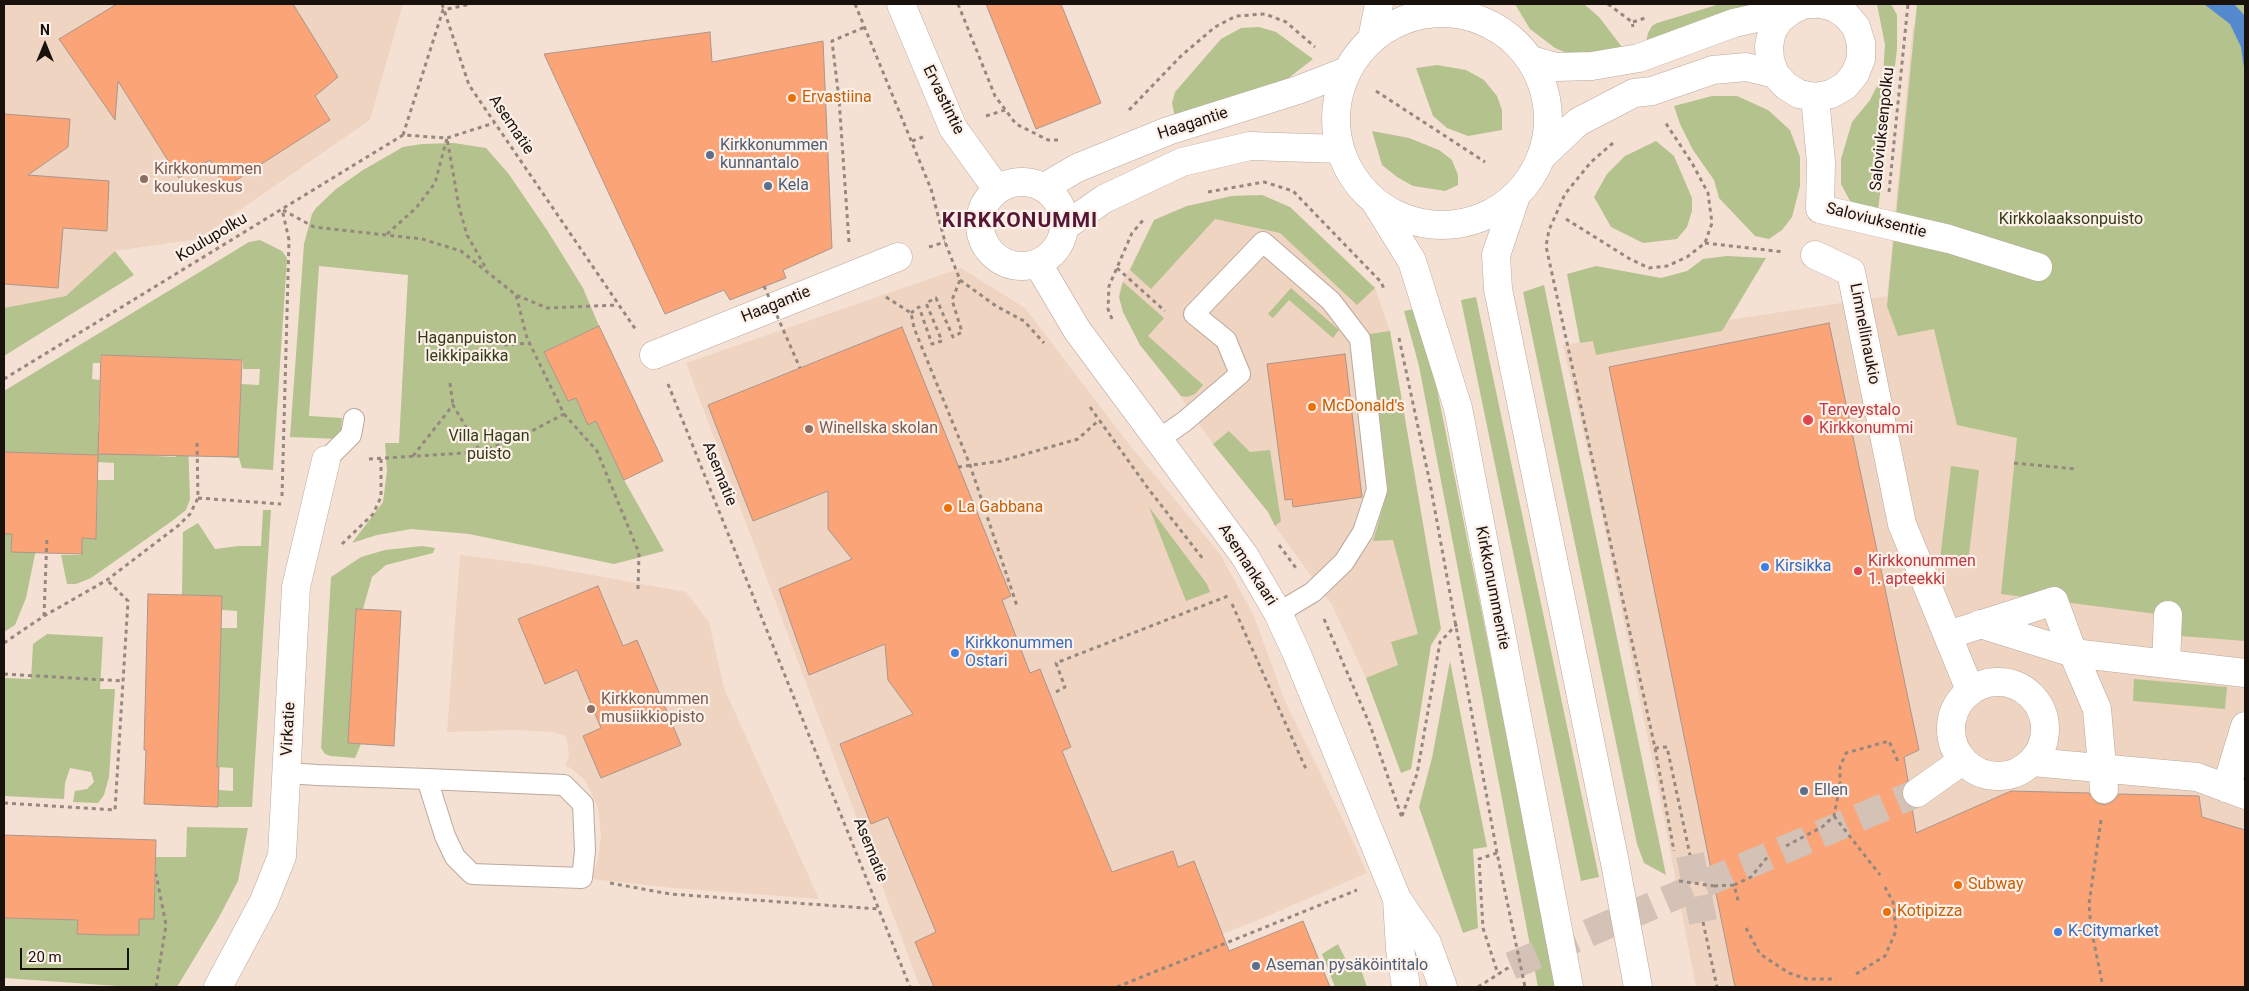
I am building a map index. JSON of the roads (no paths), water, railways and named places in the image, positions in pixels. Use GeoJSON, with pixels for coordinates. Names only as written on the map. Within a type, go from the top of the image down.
{"type":"FeatureCollection","features":[{"type":"Feature","properties":{"kind":"street","name":"Ervastintie"},"geometry":{"type":"LineString","coordinates":[[901,4],[953,128],[997,190]]}},
{"type":"Feature","properties":{"kind":"street"},"geometry":{"type":"LineString","coordinates":[[1372,39],[1378,4]]}},
{"type":"Feature","properties":{"kind":"street"},"geometry":{"type":"LineString","coordinates":[[1482,4],[1495,27]]}},
{"type":"Feature","properties":{"kind":"street"},"geometry":{"type":"LineString","coordinates":[[1531,60],[1556,67],[1592,66],[1639,58],[1734,23],[1819,6],[1846,15],[1856,27],[1861,43],[1861,59],[1855,74],[1845,86],[1831,94],[1815,97],[1792,90],[1775,74],[1770,60],[1769,46],[1772,31],[1780,19],[1819,6]]}},
{"type":"Feature","properties":{"kind":"street"},"geometry":{"type":"LineString","coordinates":[[1432,13],[1465,15],[1495,27],[1515,42],[1531,60],[1542,83],[1548,108],[1547,133],[1541,157],[1530,178],[1516,196],[1491,214],[1462,223],[1432,225],[1402,218],[1376,203],[1354,179],[1340,150],[1336,110],[1347,71],[1372,39],[1400,21],[1432,13]]}},
{"type":"Feature","properties":{"kind":"street"},"geometry":{"type":"LineString","coordinates":[[1541,157],[1578,122],[1634,93],[1652,91],[1713,70],[1746,67],[1775,74]]}},
{"type":"Feature","properties":{"kind":"street","name":"Haagantie"},"geometry":{"type":"LineString","coordinates":[[1043,188],[1077,168],[1160,134],[1298,90],[1347,71]]}},
{"type":"Feature","properties":{"kind":"street","name":"Saloviuksentie"},"geometry":{"type":"LineString","coordinates":[[1815,97],[1821,162],[1820,210],[1949,238],[2038,267]]}},
{"type":"Feature","properties":{"kind":"street","name":"Haagantie"},"geometry":{"type":"LineString","coordinates":[[1064,227],[1104,199],[1182,162],[1250,146],[1340,150]]}},
{"type":"Feature","properties":{"kind":"street"},"geometry":{"type":"LineString","coordinates":[[1032,183],[1043,188],[1053,195],[1060,205],[1064,216],[1062,239],[1057,249],[1038,264],[1025,267],[1011,266],[998,260],[988,251],[980,232],[981,211],[987,199],[997,190],[1008,184],[1032,183]]}},
{"type":"Feature","properties":{"kind":"street"},"geometry":{"type":"LineString","coordinates":[[1516,196],[1496,255],[1498,289],[1615,863],[1638,987]]}},
{"type":"Feature","properties":{"kind":"street","name":"Kirkkonummentie"},"geometry":{"type":"LineString","coordinates":[[1376,203],[1412,261],[1458,408],[1569,987]]}},
{"type":"Feature","properties":{"kind":"street","name":"Limnellinaukio"},"geometry":{"type":"LineString","coordinates":[[1815,255],[1851,272],[1902,524],[1970,690]]}},
{"type":"Feature","properties":{"kind":"street","name":"Haagantie"},"geometry":{"type":"LineString","coordinates":[[654,355],[898,257]]}},
{"type":"Feature","properties":{"kind":"street","name":"Asemankaari"},"geometry":{"type":"LineString","coordinates":[[1038,264],[1077,330],[1244,555],[1278,613],[1297,654],[1397,899],[1428,943],[1443,987]]}},
{"type":"Feature","properties":{"kind":"street","name":"Virkatie"},"geometry":{"type":"LineString","coordinates":[[218,987],[264,901],[282,856],[296,587],[326,460]]}},
{"type":"Feature","properties":{"kind":"street"},"geometry":{"type":"LineString","coordinates":[[1948,635],[2054,601],[2073,653],[2097,708],[2103,790]]}},
{"type":"Feature","properties":{"kind":"street"},"geometry":{"type":"LineString","coordinates":[[2166,664],[2168,615]]}},
{"type":"Feature","properties":{"kind":"street"},"geometry":{"type":"LineString","coordinates":[[1980,624],[2073,653],[2245,673]]}},
{"type":"Feature","properties":{"kind":"street"},"geometry":{"type":"LineString","coordinates":[[1989,682],[2009,683],[2026,691],[2040,706],[2046,725],[2043,745],[2033,762],[2016,773],[1997,777],[1978,773],[1962,761],[1952,744],[1950,724],[1957,705],[1970,690],[1989,682]]}},
{"type":"Feature","properties":{"kind":"street"},"geometry":{"type":"LineString","coordinates":[[2033,762],[2103,790],[2197,777],[2236,791],[2245,726]]}},
{"type":"Feature","properties":{"kind":"street"},"geometry":{"type":"LineString","coordinates":[[1917,793],[1962,761]]}},
{"type":"Feature","properties":{"kind":"street","name":"Asemankaari"},"geometry":{"type":"LineString","coordinates":[[1397,899],[1400,949],[1406,987]]}},
{"type":"Feature","properties":{"kind":"lane"},"geometry":{"type":"LineString","coordinates":[[1158,440],[1185,421],[1240,374],[1226,340],[1194,314],[1263,242],[1331,301],[1360,339],[1377,490],[1363,532],[1344,562],[1313,592],[1278,613]]}},
{"type":"Feature","properties":{"kind":"lane"},"geometry":{"type":"LineString","coordinates":[[326,460],[351,435],[354,419]]}},
{"type":"Feature","properties":{"kind":"lane"},"geometry":{"type":"LineString","coordinates":[[287,773],[427,779],[564,785],[583,804],[586,851],[582,878],[472,874],[455,858],[445,836],[427,779]]}},
{"type":"Feature","properties":{"kind":"water"},"geometry":{"type":"Polygon","coordinates":[[[2204,4],[2234,4],[2245,16],[2245,75],[2241,47],[2230,24],[2204,4]]]}},
{"type":"Feature","properties":{"kind":"tunnel"},"geometry":{"type":"LineString","coordinates":[[1511,966],[1917,793]]}},
{"type":"Feature","properties":{"kind":"tunnel"},"geometry":{"type":"LineString","coordinates":[[1690,855],[1703,922]]}},
{"type":"Feature","properties":{"kind":"place","name":"Ervastiina"},"geometry":{"type":"Point","coordinates":[792,98]}},
{"type":"Feature","properties":{"kind":"place","name":"Kirkkonummen kunnantalo"},"geometry":{"type":"Point","coordinates":[710,155]}},
{"type":"Feature","properties":{"kind":"place","name":"Kirkkonummen koulukeskus"},"geometry":{"type":"Point","coordinates":[144,179]}},
{"type":"Feature","properties":{"kind":"place","name":"Kela"},"geometry":{"type":"Point","coordinates":[768,186]}},
{"type":"Feature","properties":{"kind":"place","name":"McDonald's"},"geometry":{"type":"Point","coordinates":[1312,407]}},
{"type":"Feature","properties":{"kind":"place","name":"Terveystalo Kirkkonummi"},"geometry":{"type":"Point","coordinates":[1808,420]}},
{"type":"Feature","properties":{"kind":"place","name":"Winellska skolan"},"geometry":{"type":"Point","coordinates":[809,429]}},
{"type":"Feature","properties":{"kind":"place","name":"La Gabbana"},"geometry":{"type":"Point","coordinates":[948,508]}},
{"type":"Feature","properties":{"kind":"place","name":"Kirsikka"},"geometry":{"type":"Point","coordinates":[1765,567]}},
{"type":"Feature","properties":{"kind":"place","name":"Kirkkonummen 1. apteekki"},"geometry":{"type":"Point","coordinates":[1858,571]}},
{"type":"Feature","properties":{"kind":"place","name":"Kirkkonummen Ostari"},"geometry":{"type":"Point","coordinates":[955,653]}},
{"type":"Feature","properties":{"kind":"place","name":"Kirkkonummen musiikkiopisto"},"geometry":{"type":"Point","coordinates":[591,709]}},
{"type":"Feature","properties":{"kind":"place","name":"Ellen"},"geometry":{"type":"Point","coordinates":[1804,791]}},
{"type":"Feature","properties":{"kind":"place","name":"Subway"},"geometry":{"type":"Point","coordinates":[1958,885]}},
{"type":"Feature","properties":{"kind":"place","name":"Kotipizza"},"geometry":{"type":"Point","coordinates":[1887,912]}},
{"type":"Feature","properties":{"kind":"place","name":"K-Citymarket"},"geometry":{"type":"Point","coordinates":[2058,932]}},
{"type":"Feature","properties":{"kind":"place","name":"Aseman pysäköintitalo"},"geometry":{"type":"Point","coordinates":[1256,966]}},
{"type":"Feature","properties":{"kind":"district","name":"KIRKKONUMMI"},"geometry":{"type":"Point","coordinates":[1020,222]}},
{"type":"Feature","properties":{"kind":"park label","name":"Kirkkolaaksonpuisto"},"geometry":{"type":"Point","coordinates":[2071,220]}},
{"type":"Feature","properties":{"kind":"park label","name":"Haganpuiston leikkipaikka"},"geometry":{"type":"Point","coordinates":[467,348]}},
{"type":"Feature","properties":{"kind":"park label","name":"Villa Hagan puisto"},"geometry":{"type":"Point","coordinates":[489,446]}}]}
